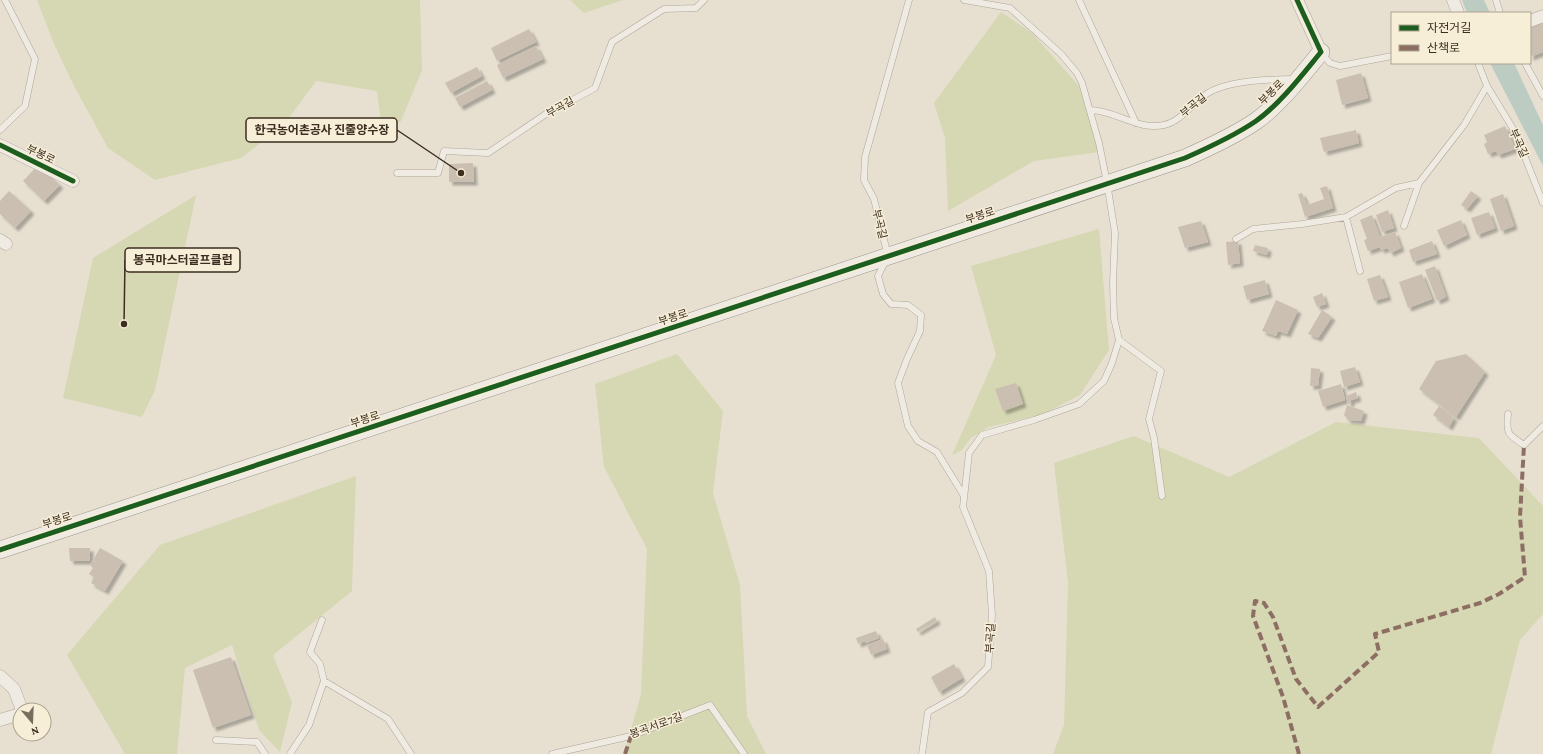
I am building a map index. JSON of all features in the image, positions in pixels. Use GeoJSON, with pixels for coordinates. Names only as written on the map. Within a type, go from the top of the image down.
{"type":"FeatureCollection","features":[{"type":"Feature","properties":{"kind":"street"},"geometry":{"type":"LineString","coordinates":[[1297,0],[1322,52]]}},
{"type":"Feature","properties":{"kind":"street"},"geometry":{"type":"LineString","coordinates":[[1453,0],[1458,12]]}},
{"type":"Feature","properties":{"kind":"street"},"geometry":{"type":"LineString","coordinates":[[1531,21],[1543,16]]}},
{"type":"Feature","properties":{"kind":"street","name":"부봉로"},"geometry":{"type":"LineString","coordinates":[[0,550],[1185,158],[1216,145],[1257,120],[1275,104],[1322,52]]}},
{"type":"Feature","properties":{"kind":"street","name":"부봉로"},"geometry":{"type":"LineString","coordinates":[[0,145],[73,181]]}},
{"type":"Feature","properties":{"kind":"street"},"geometry":{"type":"LineString","coordinates":[[0,676],[14,689],[19,702]]}},
{"type":"Feature","properties":{"kind":"street"},"geometry":{"type":"LineString","coordinates":[[0,685],[14,689]]}},
{"type":"Feature","properties":{"kind":"street"},"geometry":{"type":"LineString","coordinates":[[0,720],[12,716]]}},
{"type":"Feature","properties":{"kind":"lane"},"geometry":{"type":"LineString","coordinates":[[0,130],[25,106],[35,59],[5,0]]}},
{"type":"Feature","properties":{"kind":"lane","name":"부곡길"},"geometry":{"type":"LineString","coordinates":[[397,173],[438,173],[444,151],[488,153],[546,114],[595,88],[612,42],[664,9],[696,8],[704,0]]}},
{"type":"Feature","properties":{"kind":"lane","name":"부곡길"},"geometry":{"type":"LineString","coordinates":[[908,0],[865,157],[864,180],[874,199],[888,256],[878,276],[883,294],[892,304],[908,305],[921,315],[920,330],[898,383],[908,426],[918,441],[937,452],[964,496]]}},
{"type":"Feature","properties":{"kind":"lane","name":"부곡길"},"geometry":{"type":"LineString","coordinates":[[922,754],[928,712],[962,693],[988,667],[992,615],[989,571],[963,507],[969,453],[982,435],[1034,420],[1079,404],[1104,381],[1112,363],[1119,340],[1114,318],[1114,233],[1108,183],[1099,143],[1082,83],[1077,73],[1061,54],[1010,8],[964,0]]}},
{"type":"Feature","properties":{"kind":"lane"},"geometry":{"type":"LineString","coordinates":[[1079,0],[1136,123]]}},
{"type":"Feature","properties":{"kind":"lane"},"geometry":{"type":"LineString","coordinates":[[1496,0],[1500,12]]}},
{"type":"Feature","properties":{"kind":"lane"},"geometry":{"type":"LineString","coordinates":[[1322,52],[1330,63],[1340,66],[1391,56]]}},
{"type":"Feature","properties":{"kind":"lane","name":"부곡길"},"geometry":{"type":"LineString","coordinates":[[1478,64],[1487,86],[1515,132],[1543,203]]}},
{"type":"Feature","properties":{"kind":"lane"},"geometry":{"type":"LineString","coordinates":[[1526,64],[1543,96]]}},
{"type":"Feature","properties":{"kind":"lane","name":"부곡길"},"geometry":{"type":"LineString","coordinates":[[1090,110],[1110,113],[1136,123],[1159,126],[1170,123],[1200,98],[1222,87],[1266,79],[1298,79]]}},
{"type":"Feature","properties":{"kind":"lane"},"geometry":{"type":"LineString","coordinates":[[1404,226],[1419,183],[1464,125],[1487,86]]}},
{"type":"Feature","properties":{"kind":"lane"},"geometry":{"type":"LineString","coordinates":[[1236,239],[1254,230],[1346,217],[1396,188],[1419,183]]}},
{"type":"Feature","properties":{"kind":"lane"},"geometry":{"type":"LineString","coordinates":[[1346,217],[1360,271]]}},
{"type":"Feature","properties":{"kind":"lane"},"geometry":{"type":"LineString","coordinates":[[1119,340],[1161,371],[1149,419],[1154,438],[1162,496]]}},
{"type":"Feature","properties":{"kind":"lane"},"geometry":{"type":"LineString","coordinates":[[1508,414],[1506,429],[1510,435],[1524,446],[1543,426]]}},
{"type":"Feature","properties":{"kind":"lane"},"geometry":{"type":"LineString","coordinates":[[290,754],[309,725],[324,681],[320,664],[310,652],[322,620]]}},
{"type":"Feature","properties":{"kind":"lane"},"geometry":{"type":"LineString","coordinates":[[324,681],[388,719],[411,754]]}},
{"type":"Feature","properties":{"kind":"lane","name":"봉곡서로7길"},"geometry":{"type":"LineString","coordinates":[[552,754],[631,736],[710,705],[738,748],[744,754]]}},
{"type":"Feature","properties":{"kind":"lane"},"geometry":{"type":"LineString","coordinates":[[216,740],[257,742],[265,754]]}},
{"type":"Feature","properties":{"kind":"green space"},"geometry":{"type":"Polygon","coordinates":[[[37,0],[420,0],[422,70],[401,121],[382,132],[377,91],[316,81],[283,126],[241,158],[155,180],[108,148],[74,86],[54,44],[37,0]]]}},
{"type":"Feature","properties":{"kind":"green space"},"geometry":{"type":"Polygon","coordinates":[[[570,0],[623,0],[584,13],[570,0]]]}},
{"type":"Feature","properties":{"kind":"green space"},"geometry":{"type":"Polygon","coordinates":[[[1001,12],[1032,33],[1079,86],[1099,152],[1034,161],[948,211],[945,138],[934,103],[1001,12]]]}},
{"type":"Feature","properties":{"kind":"green space"},"geometry":{"type":"Polygon","coordinates":[[[196,195],[155,390],[142,417],[63,398],[93,258],[196,195]]]}},
{"type":"Feature","properties":{"kind":"green space"},"geometry":{"type":"Polygon","coordinates":[[[1099,229],[1109,350],[1080,395],[1041,415],[989,427],[971,438],[962,450],[952,455],[996,355],[971,266],[1099,229]]]}},
{"type":"Feature","properties":{"kind":"green space"},"geometry":{"type":"Polygon","coordinates":[[[677,354],[723,411],[713,493],[740,585],[747,716],[766,754],[624,754],[641,694],[647,549],[604,467],[595,384],[677,354]]]}},
{"type":"Feature","properties":{"kind":"green space"},"geometry":{"type":"Polygon","coordinates":[[[1336,422],[1479,438],[1543,506],[1543,614],[1520,640],[1491,754],[1053,754],[1064,725],[1068,582],[1054,463],[1134,436],[1229,477],[1336,422]]]}},
{"type":"Feature","properties":{"kind":"green space"},"geometry":{"type":"Polygon","coordinates":[[[356,476],[352,591],[273,655],[292,702],[280,752],[259,730],[232,645],[185,668],[177,754],[125,754],[67,655],[160,545],[356,476]]]}},
{"type":"Feature","properties":{"kind":"shaded area"},"geometry":{"type":"Polygon","coordinates":[[[1462,0],[1484,0],[1490,12],[1467,12],[1462,0]]]}},
{"type":"Feature","properties":{"kind":"shaded area"},"geometry":{"type":"Polygon","coordinates":[[[1491,64],[1514,64],[1543,125],[1543,166],[1491,64]]]}},
{"type":"Feature","properties":{"kind":"building"},"geometry":{"type":"Polygon","coordinates":[[[1543,21],[1543,52],[1531,57],[1531,25],[1543,21]]]}},
{"type":"Feature","properties":{"kind":"building"},"geometry":{"type":"Polygon","coordinates":[[[529,29],[536,42],[497,61],[491,48],[529,29]]]}},
{"type":"Feature","properties":{"kind":"building"},"geometry":{"type":"Polygon","coordinates":[[[536,46],[543,59],[503,78],[497,65],[536,46]]]}},
{"type":"Feature","properties":{"kind":"building"},"geometry":{"type":"Polygon","coordinates":[[[477,67],[482,76],[451,93],[445,83],[477,67]]]}},
{"type":"Feature","properties":{"kind":"building"},"geometry":{"type":"Polygon","coordinates":[[[1361,73],[1368,98],[1342,105],[1336,80],[1361,73]]]}},
{"type":"Feature","properties":{"kind":"building"},"geometry":{"type":"Polygon","coordinates":[[[487,81],[492,90],[460,107],[455,98],[487,81]]]}},
{"type":"Feature","properties":{"kind":"building"},"geometry":{"type":"Polygon","coordinates":[[[1505,126],[1515,149],[1498,155],[1496,151],[1488,154],[1484,144],[1487,142],[1484,135],[1505,126]]]}},
{"type":"Feature","properties":{"kind":"building"},"geometry":{"type":"Polygon","coordinates":[[[1356,130],[1359,143],[1324,152],[1320,138],[1356,130]]]}},
{"type":"Feature","properties":{"kind":"building"},"geometry":{"type":"Polygon","coordinates":[[[473,163],[474,182],[449,182],[449,164],[473,163]]]}},
{"type":"Feature","properties":{"kind":"building"},"geometry":{"type":"Polygon","coordinates":[[[38,165],[60,185],[44,201],[23,181],[38,165]]]}},
{"type":"Feature","properties":{"kind":"building"},"geometry":{"type":"Polygon","coordinates":[[[1327,186],[1333,208],[1305,217],[1298,194],[1302,193],[1307,205],[1324,199],[1320,188],[1327,186]]]}},
{"type":"Feature","properties":{"kind":"building"},"geometry":{"type":"Polygon","coordinates":[[[9,191],[31,211],[15,228],[0,214],[0,201],[9,191]]]}},
{"type":"Feature","properties":{"kind":"building"},"geometry":{"type":"Polygon","coordinates":[[[1471,191],[1478,196],[1467,209],[1461,205],[1471,191]]]}},
{"type":"Feature","properties":{"kind":"building"},"geometry":{"type":"Polygon","coordinates":[[[1503,194],[1514,226],[1501,231],[1490,199],[1503,194]]]}},
{"type":"Feature","properties":{"kind":"building"},"geometry":{"type":"Polygon","coordinates":[[[1388,210],[1394,228],[1382,232],[1376,215],[1388,210]]]}},
{"type":"Feature","properties":{"kind":"building"},"geometry":{"type":"Polygon","coordinates":[[[1489,212],[1495,228],[1477,235],[1471,218],[1489,212]]]}},
{"type":"Feature","properties":{"kind":"building"},"geometry":{"type":"Polygon","coordinates":[[[1372,215],[1380,237],[1395,232],[1401,248],[1390,253],[1388,248],[1381,250],[1380,247],[1368,251],[1364,240],[1367,239],[1360,220],[1372,215]]]}},
{"type":"Feature","properties":{"kind":"building"},"geometry":{"type":"Polygon","coordinates":[[[1461,220],[1467,235],[1444,246],[1437,230],[1461,220]]]}},
{"type":"Feature","properties":{"kind":"building"},"geometry":{"type":"Polygon","coordinates":[[[1201,221],[1208,242],[1185,248],[1178,227],[1201,221]]]}},
{"type":"Feature","properties":{"kind":"building"},"geometry":{"type":"Polygon","coordinates":[[[1238,241],[1240,263],[1228,265],[1226,242],[1238,241]]]}},
{"type":"Feature","properties":{"kind":"building"},"geometry":{"type":"Polygon","coordinates":[[[1432,241],[1437,254],[1413,262],[1409,250],[1432,241]]]}},
{"type":"Feature","properties":{"kind":"building"},"geometry":{"type":"Polygon","coordinates":[[[1255,245],[1268,248],[1267,255],[1253,251],[1255,245]]]}},
{"type":"Feature","properties":{"kind":"building"},"geometry":{"type":"Polygon","coordinates":[[[1435,266],[1446,297],[1437,301],[1425,270],[1435,266]]]}},
{"type":"Feature","properties":{"kind":"building"},"geometry":{"type":"Polygon","coordinates":[[[1422,274],[1432,299],[1408,308],[1399,282],[1422,274]]]}},
{"type":"Feature","properties":{"kind":"building"},"geometry":{"type":"Polygon","coordinates":[[[1380,275],[1388,297],[1374,301],[1367,279],[1380,275]]]}},
{"type":"Feature","properties":{"kind":"building"},"geometry":{"type":"Polygon","coordinates":[[[1265,280],[1269,294],[1247,300],[1243,286],[1265,280]]]}},
{"type":"Feature","properties":{"kind":"building"},"geometry":{"type":"Polygon","coordinates":[[[1322,293],[1326,304],[1317,307],[1313,297],[1322,293]]]}},
{"type":"Feature","properties":{"kind":"building"},"geometry":{"type":"Polygon","coordinates":[[[1276,300],[1298,310],[1287,334],[1278,331],[1276,336],[1262,331],[1276,300]]]}},
{"type":"Feature","properties":{"kind":"building"},"geometry":{"type":"Polygon","coordinates":[[[1322,310],[1332,317],[1318,338],[1308,334],[1322,310]]]}},
{"type":"Feature","properties":{"kind":"building"},"geometry":{"type":"Polygon","coordinates":[[[1466,354],[1485,372],[1456,417],[1419,389],[1436,361],[1466,354]]]}},
{"type":"Feature","properties":{"kind":"building"},"geometry":{"type":"Polygon","coordinates":[[[1355,367],[1360,382],[1344,387],[1340,371],[1355,367]]]}},
{"type":"Feature","properties":{"kind":"building"},"geometry":{"type":"Polygon","coordinates":[[[1311,368],[1320,369],[1318,386],[1310,386],[1311,368]]]}},
{"type":"Feature","properties":{"kind":"building"},"geometry":{"type":"Polygon","coordinates":[[[1016,383],[1023,404],[1003,411],[995,389],[1016,383]]]}},
{"type":"Feature","properties":{"kind":"building"},"geometry":{"type":"Polygon","coordinates":[[[1341,384],[1345,400],[1323,407],[1318,391],[1341,384]]]}},
{"type":"Feature","properties":{"kind":"building"},"geometry":{"type":"Polygon","coordinates":[[[1356,392],[1358,398],[1351,400],[1351,403],[1348,404],[1346,396],[1356,392]]]}},
{"type":"Feature","properties":{"kind":"building"},"geometry":{"type":"Polygon","coordinates":[[[1347,405],[1364,411],[1361,421],[1348,420],[1344,415],[1347,405]]]}},
{"type":"Feature","properties":{"kind":"building"},"geometry":{"type":"Polygon","coordinates":[[[1439,406],[1454,418],[1449,427],[1433,415],[1439,406]]]}},
{"type":"Feature","properties":{"kind":"building"},"geometry":{"type":"Polygon","coordinates":[[[69,548],[90,548],[90,561],[70,561],[69,548]]]}},
{"type":"Feature","properties":{"kind":"building"},"geometry":{"type":"Polygon","coordinates":[[[100,548],[123,561],[105,591],[91,583],[94,577],[89,574],[93,568],[90,565],[100,548]]]}},
{"type":"Feature","properties":{"kind":"building"},"geometry":{"type":"Polygon","coordinates":[[[935,617],[937,621],[918,632],[916,629],[935,617]]]}},
{"type":"Feature","properties":{"kind":"building"},"geometry":{"type":"Polygon","coordinates":[[[876,631],[879,638],[866,643],[865,641],[858,644],[856,638],[876,631]]]}},
{"type":"Feature","properties":{"kind":"building"},"geometry":{"type":"Polygon","coordinates":[[[883,639],[887,649],[871,655],[867,645],[883,639]]]}},
{"type":"Feature","properties":{"kind":"building"},"geometry":{"type":"Polygon","coordinates":[[[231,657],[251,715],[213,728],[193,670],[231,657]]]}},
{"type":"Feature","properties":{"kind":"building"},"geometry":{"type":"Polygon","coordinates":[[[954,664],[962,678],[939,692],[931,677],[954,664]]]}},
{"type":"Feature","properties":{"kind":"marked path"},"geometry":{"type":"LineString","coordinates":[[1299,754],[1283,697],[1253,616],[1255,601],[1264,603],[1273,617],[1296,679],[1318,707],[1379,652],[1375,634],[1480,603],[1499,594],[1525,577],[1520,517],[1524,445]]}},
{"type":"Feature","properties":{"kind":"marked path"},"geometry":{"type":"LineString","coordinates":[[625,754],[631,736]]}},
{"type":"Feature","properties":{"kind":"cycle path"},"geometry":{"type":"LineString","coordinates":[[0,550],[1185,158],[1230,136],[1265,114],[1290,89],[1321,52],[1297,0]]}},
{"type":"Feature","properties":{"kind":"cycle path"},"geometry":{"type":"LineString","coordinates":[[0,145],[73,181]]}},
{"type":"Feature","properties":{"kind":"place","name":"한국농어촌공사 진줄양수장"},"geometry":{"type":"Point","coordinates":[461,173]}},
{"type":"Feature","properties":{"kind":"place","name":"봉곡마스터골프클럽"},"geometry":{"type":"Point","coordinates":[124,324]}}]}
